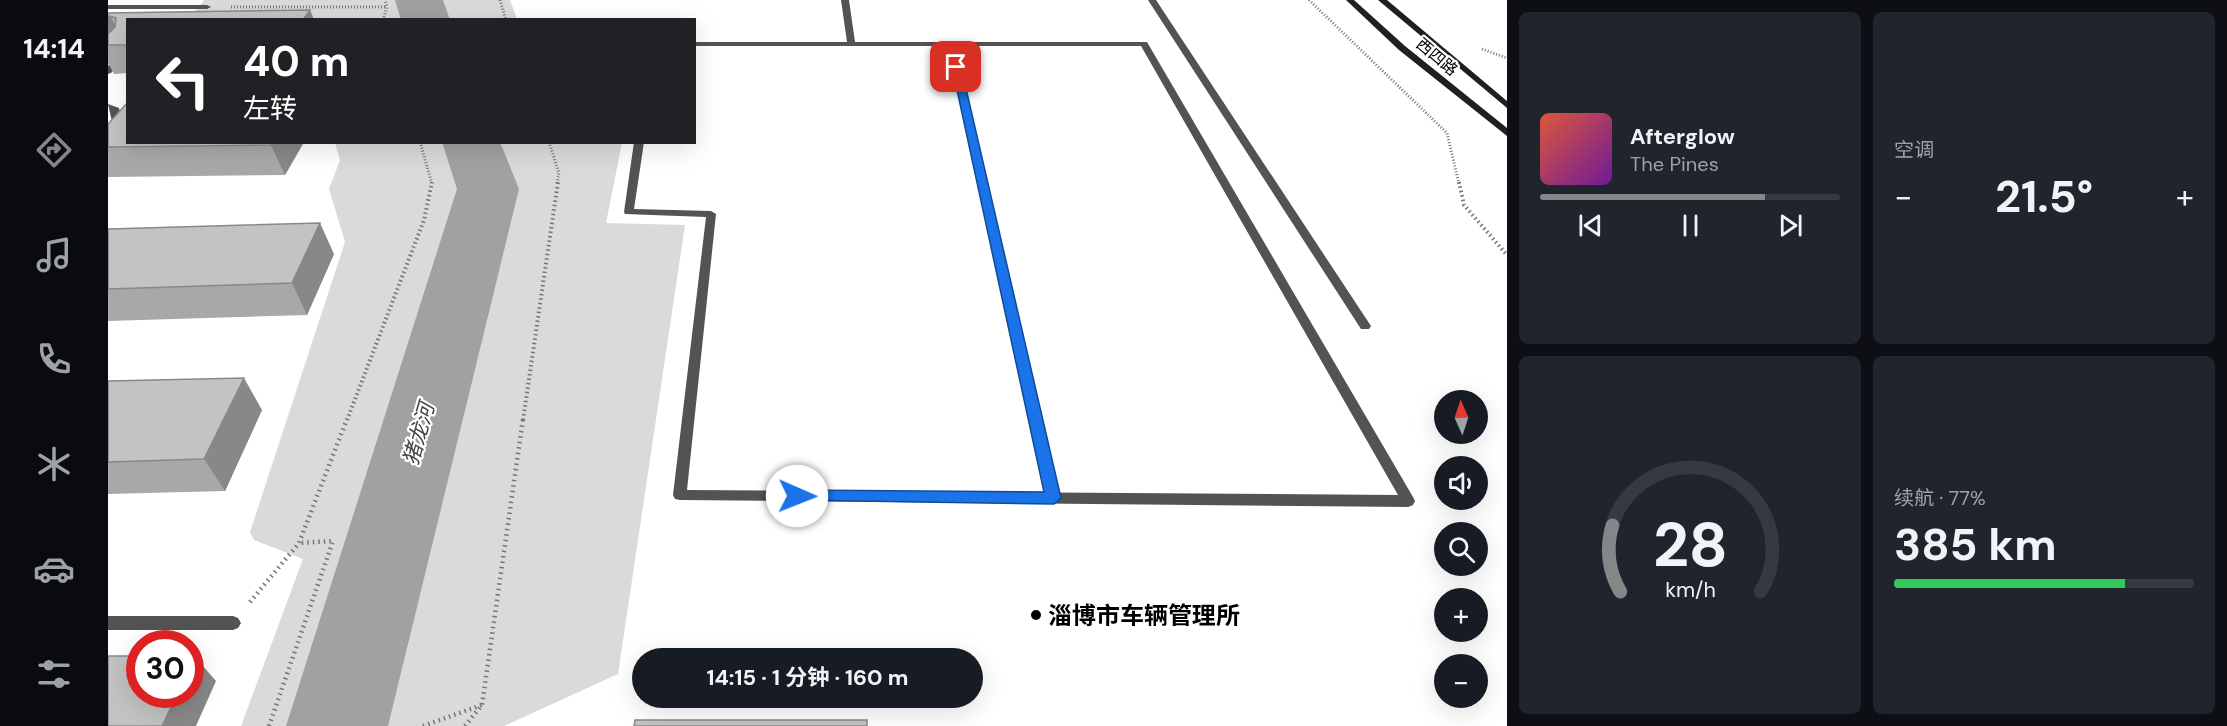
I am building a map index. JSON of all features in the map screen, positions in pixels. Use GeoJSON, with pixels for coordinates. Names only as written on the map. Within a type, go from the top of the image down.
{"type":"FeatureCollection","features":[{"type":"Feature","properties":{"kind":"street"},"geometry":{"type":"LineString","coordinates":[[845,0],[851,44]]}},
{"type":"Feature","properties":{"kind":"street"},"geometry":{"type":"LineString","coordinates":[[1152,0],[1365,326]]}},
{"type":"Feature","properties":{"kind":"street","name":"西四路"},"geometry":{"type":"LineString","coordinates":[[1350,0],[1402,48],[1507,134]]}},
{"type":"Feature","properties":{"kind":"street","name":"西四路"},"geometry":{"type":"LineString","coordinates":[[1382,0],[1507,105]]}},
{"type":"Feature","properties":{"kind":"street"},"geometry":{"type":"LineString","coordinates":[[108,7],[207,7]]}},
{"type":"Feature","properties":{"kind":"street"},"geometry":{"type":"LineString","coordinates":[[154,18],[163,7]]}},
{"type":"Feature","properties":{"kind":"street"},"geometry":{"type":"LineString","coordinates":[[639,144],[629,212],[711,214],[680,495],[1408,501],[1144,44],[696,44]]}},
{"type":"Feature","properties":{"kind":"street"},"geometry":{"type":"LineString","coordinates":[[951,45],[1054,498]]}},
{"type":"Feature","properties":{"kind":"street"},"geometry":{"type":"LineString","coordinates":[[108,71],[126,50]]}},
{"type":"Feature","properties":{"kind":"street"},"geometry":{"type":"LineString","coordinates":[[108,107],[115,108],[118,127],[108,137]]}},
{"type":"Feature","properties":{"kind":"street"},"geometry":{"type":"LineString","coordinates":[[108,623],[232,623]]}},
{"type":"Feature","properties":{"kind":"path"},"geometry":{"type":"LineString","coordinates":[[384,18],[387,7],[385,0]]}},
{"type":"Feature","properties":{"kind":"path"},"geometry":{"type":"LineString","coordinates":[[500,0],[505,18]]}},
{"type":"Feature","properties":{"kind":"path"},"geometry":{"type":"LineString","coordinates":[[1309,0],[1447,133],[1464,205],[1507,255]]}},
{"type":"Feature","properties":{"kind":"path"},"geometry":{"type":"LineString","coordinates":[[207,7],[387,7]]}},
{"type":"Feature","properties":{"kind":"path"},"geometry":{"type":"LineString","coordinates":[[232,623],[299,543],[424,220],[432,182],[421,144]]}},
{"type":"Feature","properties":{"kind":"path"},"geometry":{"type":"LineString","coordinates":[[465,726],[482,705],[560,173],[550,144]]}},
{"type":"Feature","properties":{"kind":"path"},"geometry":{"type":"LineString","coordinates":[[269,726],[333,541],[299,543]]}},
{"type":"Feature","properties":{"kind":"path"},"geometry":{"type":"LineString","coordinates":[[423,726],[482,705]]}},
{"type":"Feature","properties":{"kind":"shaded area"},"geometry":{"type":"Polygon","coordinates":[[[204,0],[510,0],[517,18],[190,18],[204,0]]]}},
{"type":"Feature","properties":{"kind":"shaded area"},"geometry":{"type":"Polygon","coordinates":[[[335,144],[622,144],[606,223],[685,225],[618,674],[504,726],[241,726],[303,559],[254,540],[250,532],[345,242],[329,189],[340,160],[335,144]]]}},
{"type":"Feature","properties":{"kind":"building"},"geometry":{"type":"Polygon","coordinates":[[[310,10],[304,18],[126,18],[126,45],[108,45],[108,34],[115,27],[116,18],[110,16],[108,18],[108,13],[310,10]]]}},
{"type":"Feature","properties":{"kind":"building"},"geometry":{"type":"Polygon","coordinates":[[[126,104],[126,144],[271,144],[108,147],[108,124],[126,104]]]}},
{"type":"Feature","properties":{"kind":"building"},"geometry":{"type":"Polygon","coordinates":[[[320,223],[292,283],[108,289],[108,229],[320,223]]]}},
{"type":"Feature","properties":{"kind":"building"},"geometry":{"type":"Polygon","coordinates":[[[244,378],[204,459],[108,462],[108,381],[244,378]]]}},
{"type":"Feature","properties":{"kind":"building"},"geometry":{"type":"Polygon","coordinates":[[[108,656],[126,656],[126,708],[170,708],[162,726],[108,726],[108,656]]]}},
{"type":"Feature","properties":{"kind":"building"},"geometry":{"type":"Polygon","coordinates":[[[635,720],[867,720],[867,726],[634,726],[635,720]]]}},
{"type":"Feature","properties":{"kind":"waterway","name":"猪龙河"},"geometry":{"type":"LineString","coordinates":[[419,0],[425,18]]}},
{"type":"Feature","properties":{"kind":"waterway","name":"猪龙河"},"geometry":{"type":"LineString","coordinates":[[337,726],[488,189],[472,144]]}},
{"type":"Feature","properties":{"kind":"place","name":"淄博市车辆管理所"},"geometry":{"type":"Point","coordinates":[1036,615]}},
{"type":"Feature","properties":{"kind":"route"},"geometry":{"type":"LineString","coordinates":[[797,496],[1054,498],[956,67]]}}]}
